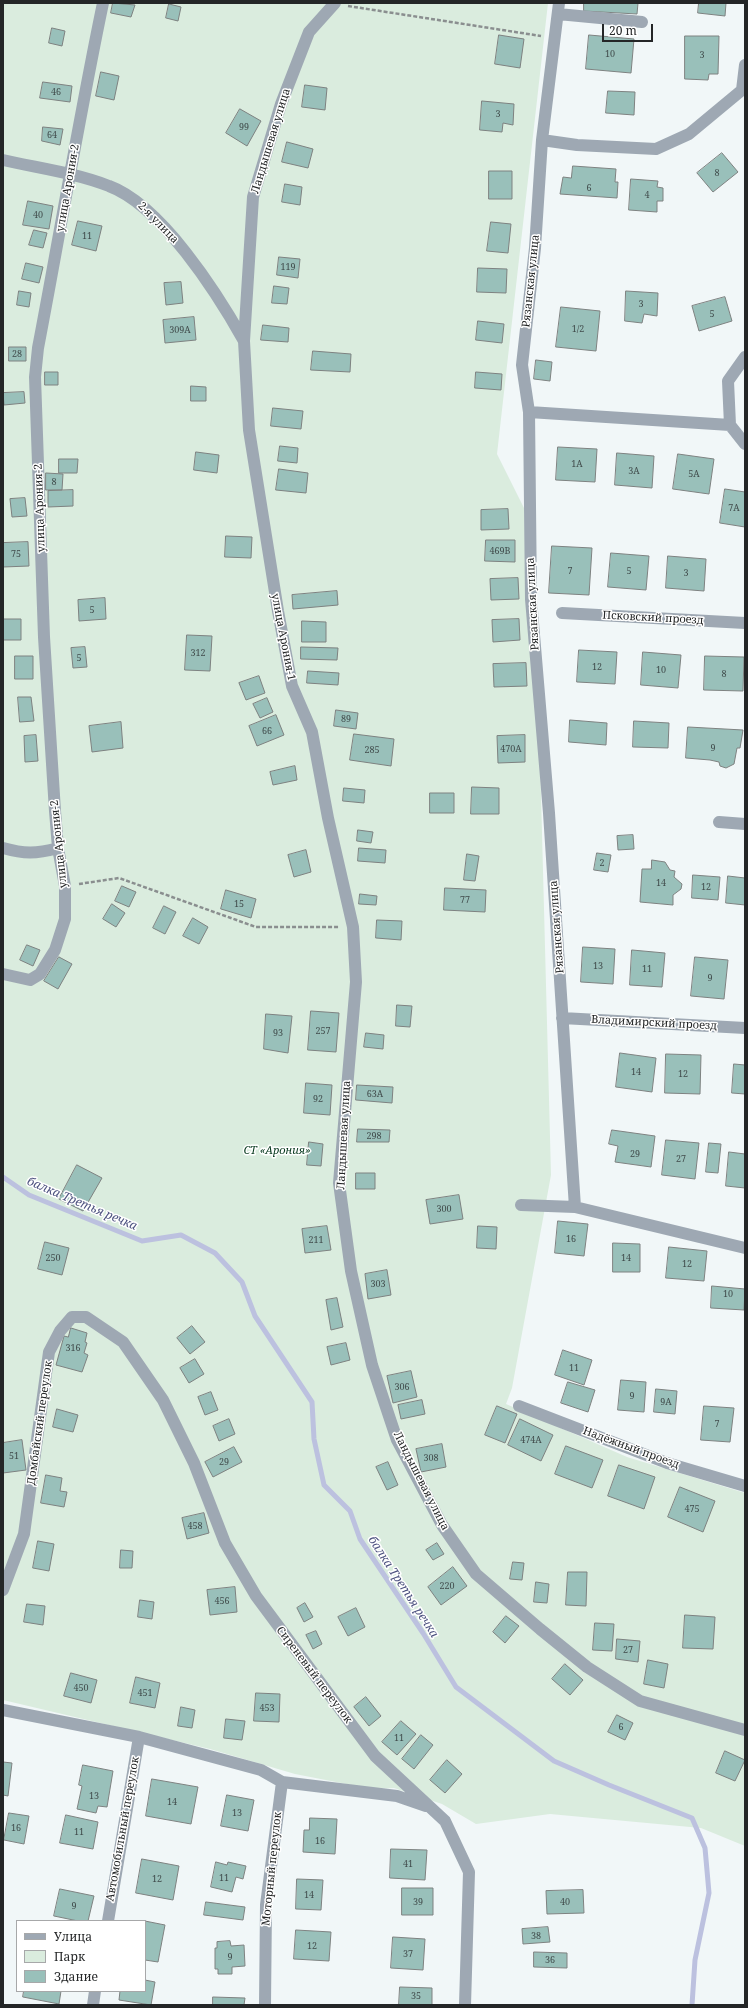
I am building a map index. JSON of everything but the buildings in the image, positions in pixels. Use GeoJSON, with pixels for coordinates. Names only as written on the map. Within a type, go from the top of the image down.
{"type":"FeatureCollection","features":[{"type":"Feature","properties":{"kind":"street","name":"улица Арония-2"},"geometry":{"type":"LineString","coordinates":[[3,974],[30,980],[40,974],[55,950],[65,919],[65,886],[58,848],[44,637],[35,377],[38,348],[71,175],[85,89],[103,3]]}},
{"type":"Feature","properties":{"kind":"street","name":"Ландышевая улица"},"geometry":{"type":"LineString","coordinates":[[244,341],[253,198],[281,104],[309,32],[335,4]]}},
{"type":"Feature","properties":{"kind":"street","name":"Рязанская улица"},"geometry":{"type":"LineString","coordinates":[[558,9],[542,140],[535,248],[522,365],[529,412],[531,600],[549,813],[575,1207]]}},
{"type":"Feature","properties":{"kind":"street"},"geometry":{"type":"LineString","coordinates":[[558,9],[642,22]]}},
{"type":"Feature","properties":{"kind":"street"},"geometry":{"type":"LineString","coordinates":[[542,140],[577,145],[656,149],[689,134],[742,90],[745,65]]}},
{"type":"Feature","properties":{"kind":"street","name":"2-я улица"},"geometry":{"type":"LineString","coordinates":[[3,160],[71,175],[110,186],[140,203],[177,242],[222,301],[244,341]]}},
{"type":"Feature","properties":{"kind":"street","name":"улица Арония-1"},"geometry":{"type":"LineString","coordinates":[[244,341],[249,430],[278,611],[292,686],[312,732],[328,818],[353,927]]}},
{"type":"Feature","properties":{"kind":"street"},"geometry":{"type":"LineString","coordinates":[[745,358],[728,381],[730,425],[745,444]]}},
{"type":"Feature","properties":{"kind":"street"},"geometry":{"type":"LineString","coordinates":[[529,412],[730,425]]}},
{"type":"Feature","properties":{"kind":"street","name":"Псковский проезд"},"geometry":{"type":"LineString","coordinates":[[562,613],[745,623]]}},
{"type":"Feature","properties":{"kind":"street"},"geometry":{"type":"LineString","coordinates":[[719,822],[745,824]]}},
{"type":"Feature","properties":{"kind":"street"},"geometry":{"type":"LineString","coordinates":[[3,848],[22,854],[42,852],[58,848]]}},
{"type":"Feature","properties":{"kind":"street","name":"Ландышевая улица"},"geometry":{"type":"LineString","coordinates":[[353,927],[356,982],[339,1183],[351,1271],[372,1365],[397,1440],[442,1525],[476,1574],[540,1629],[587,1667],[640,1701],[745,1730]]}},
{"type":"Feature","properties":{"kind":"street","name":"Владимирский проезд"},"geometry":{"type":"LineString","coordinates":[[562,1018],[745,1028]]}},
{"type":"Feature","properties":{"kind":"street"},"geometry":{"type":"LineString","coordinates":[[521,1205],[575,1207],[745,1248]]}},
{"type":"Feature","properties":{"kind":"street","name":"Домбайский переулок"},"geometry":{"type":"LineString","coordinates":[[3,1590],[24,1534],[49,1352],[60,1331],[72,1317],[86,1317],[123,1342]]}},
{"type":"Feature","properties":{"kind":"street","name":"Сиреневый переулок"},"geometry":{"type":"LineString","coordinates":[[123,1342],[163,1400],[194,1463],[224,1543],[256,1596],[375,1756],[445,1821],[469,1872],[465,2005]]}},
{"type":"Feature","properties":{"kind":"street","name":"Надёжный проезд"},"geometry":{"type":"LineString","coordinates":[[519,1406],[667,1463],[745,1486]]}},
{"type":"Feature","properties":{"kind":"street"},"geometry":{"type":"LineString","coordinates":[[3,1710],[139,1737],[261,1770],[282,1782],[397,1796],[431,1808]]}},
{"type":"Feature","properties":{"kind":"street","name":"Автомобильный переулок"},"geometry":{"type":"LineString","coordinates":[[108,1920],[139,1737]]}},
{"type":"Feature","properties":{"kind":"street","name":"Моторный переулок"},"geometry":{"type":"LineString","coordinates":[[265,2005],[266,1905],[282,1782]]}},
{"type":"Feature","properties":{"kind":"street"},"geometry":{"type":"LineString","coordinates":[[93,2005],[95,1992]]}},
{"type":"Feature","properties":{"kind":"path"},"geometry":{"type":"LineString","coordinates":[[335,4],[555,38]]}},
{"type":"Feature","properties":{"kind":"path"},"geometry":{"type":"LineString","coordinates":[[65,886],[119,878],[256,927],[353,927]]}},
{"type":"Feature","properties":{"kind":"green space","name":"СТ «Арония»"},"geometry":{"type":"Polygon","coordinates":[[[3,3],[548,3],[497,454],[534,528],[551,1175],[512,1388],[506,1404],[627,1457],[745,1493],[745,1846],[701,1828],[550,1814],[476,1824],[442,1804],[394,1788],[372,1789],[295,1774],[210,1749],[3,1700],[3,3]]]}},
{"type":"Feature","properties":{"kind":"waterway","name":"балка Третья речка"},"geometry":{"type":"LineString","coordinates":[[3,1177],[29,1195],[142,1241],[181,1235],[215,1253],[242,1282],[255,1316],[312,1402],[314,1439],[324,1485],[350,1511],[360,1539],[423,1633],[456,1687],[554,1761],[692,1818],[705,1848],[709,1893],[695,1960],[692,2005]]}}]}
